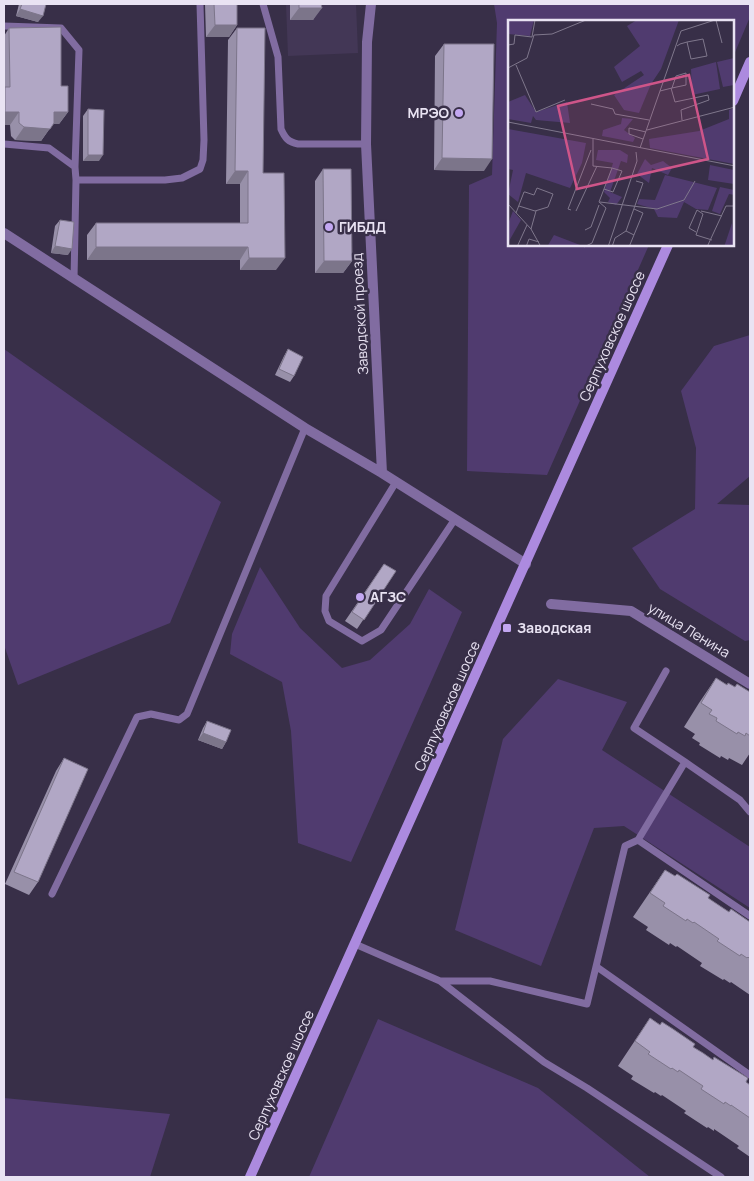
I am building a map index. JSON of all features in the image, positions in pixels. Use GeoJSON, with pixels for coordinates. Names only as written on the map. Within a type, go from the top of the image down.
{"type":"FeatureCollection","features":[{"type":"Feature","properties":{"kind":"main road"},"geometry":{"type":"LineString","coordinates":[[734,99],[750,62]]}},
{"type":"Feature","properties":{"kind":"main road","name":"Серпуховское шоссе"},"geometry":{"type":"LineString","coordinates":[[250,1177],[668,246]]}},
{"type":"Feature","properties":{"kind":"street","name":"Заводской проезд"},"geometry":{"type":"LineString","coordinates":[[371,4],[367,42],[366,144],[382,473]]}},
{"type":"Feature","properties":{"kind":"street"},"geometry":{"type":"LineString","coordinates":[[4,233],[305,428],[382,473],[526,564]]}},
{"type":"Feature","properties":{"kind":"street","name":"улица Ленина"},"geometry":{"type":"LineString","coordinates":[[551,604],[631,611],[750,684]]}},
{"type":"Feature","properties":{"kind":"lane"},"geometry":{"type":"LineString","coordinates":[[76,180],[165,180],[182,178],[200,169],[203,160],[204,140],[200,4]]}},
{"type":"Feature","properties":{"kind":"lane"},"geometry":{"type":"LineString","coordinates":[[263,4],[278,57],[281,129],[284,137],[298,144],[366,144]]}},
{"type":"Feature","properties":{"kind":"lane"},"geometry":{"type":"LineString","coordinates":[[4,26],[61,28],[79,50],[74,167],[76,180],[74,280]]}},
{"type":"Feature","properties":{"kind":"lane"},"geometry":{"type":"LineString","coordinates":[[4,144],[49,148],[74,167]]}},
{"type":"Feature","properties":{"kind":"lane"},"geometry":{"type":"LineString","coordinates":[[52,894],[137,716],[151,714],[179,720],[187,714],[305,428]]}},
{"type":"Feature","properties":{"kind":"lane"},"geometry":{"type":"LineString","coordinates":[[396,482],[326,596],[325,611],[329,622],[362,640],[381,630],[455,519]]}},
{"type":"Feature","properties":{"kind":"lane"},"geometry":{"type":"LineString","coordinates":[[666,671],[634,728],[740,800],[750,812]]}},
{"type":"Feature","properties":{"kind":"lane"},"geometry":{"type":"LineString","coordinates":[[440,981],[490,981],[588,1004],[625,846],[638,840],[684,762]]}},
{"type":"Feature","properties":{"kind":"lane"},"geometry":{"type":"LineString","coordinates":[[638,840],[750,916]]}},
{"type":"Feature","properties":{"kind":"lane"},"geometry":{"type":"LineString","coordinates":[[355,944],[440,981],[544,1062],[721,1177]]}},
{"type":"Feature","properties":{"kind":"lane"},"geometry":{"type":"LineString","coordinates":[[596,967],[750,1075]]}},
{"type":"Feature","properties":{"kind":"shaded area"},"geometry":{"type":"Polygon","coordinates":[[[286,4],[356,4],[358,53],[288,56],[286,4]]]}},
{"type":"Feature","properties":{"kind":"shaded area"},"geometry":{"type":"Polygon","coordinates":[[[494,4],[750,4],[750,17],[734,55],[734,20],[508,20],[508,246],[649,246],[547,475],[467,471],[469,185],[492,175],[497,23],[494,4]]]}},
{"type":"Feature","properties":{"kind":"shaded area"},"geometry":{"type":"Polygon","coordinates":[[[750,335],[750,476],[717,504],[750,505],[750,640],[745,641],[660,589],[632,548],[695,509],[696,448],[681,391],[714,346],[750,335]]]}},
{"type":"Feature","properties":{"kind":"shaded area"},"geometry":{"type":"Polygon","coordinates":[[[4,349],[221,502],[170,623],[18,685],[4,645],[4,349]]]}},
{"type":"Feature","properties":{"kind":"shaded area"},"geometry":{"type":"Polygon","coordinates":[[[260,567],[300,628],[342,668],[370,660],[410,624],[429,589],[462,612],[351,862],[298,843],[291,731],[282,682],[230,654],[232,634],[260,567]]]}},
{"type":"Feature","properties":{"kind":"shaded area"},"geometry":{"type":"Polygon","coordinates":[[[558,679],[627,702],[602,750],[750,847],[750,908],[624,826],[594,828],[541,966],[455,930],[503,739],[558,679]]]}},
{"type":"Feature","properties":{"kind":"shaded area"},"geometry":{"type":"Polygon","coordinates":[[[378,1019],[538,1088],[650,1177],[309,1177],[378,1019]]]}},
{"type":"Feature","properties":{"kind":"shaded area"},"geometry":{"type":"Polygon","coordinates":[[[4,1098],[170,1114],[150,1177],[4,1177],[4,1098]]]}},
{"type":"Feature","properties":{"kind":"building"},"geometry":{"type":"Polygon","coordinates":[[[22,4],[46,4],[43,16],[20,9],[22,4]]]}},
{"type":"Feature","properties":{"kind":"building"},"geometry":{"type":"Polygon","coordinates":[[[214,4],[237,4],[237,25],[215,25],[214,4]]]}},
{"type":"Feature","properties":{"kind":"building"},"geometry":{"type":"Polygon","coordinates":[[[299,4],[321,4],[322,8],[299,8],[299,4]]]}},
{"type":"Feature","properties":{"kind":"building"},"geometry":{"type":"Polygon","coordinates":[[[61,27],[61,86],[68,86],[68,112],[54,112],[54,123],[50,129],[24,127],[19,123],[19,112],[5,112],[5,87],[10,87],[9,28],[61,27]]]}},
{"type":"Feature","properties":{"kind":"building"},"geometry":{"type":"Polygon","coordinates":[[[237,28],[265,28],[263,173],[284,173],[285,258],[249,258],[248,247],[96,247],[96,223],[248,223],[248,171],[235,171],[237,28]]]}},
{"type":"Feature","properties":{"kind":"building","name":"МРЭО"},"geometry":{"type":"Polygon","coordinates":[[[444,44],[494,44],[492,159],[442,158],[444,44]]]}},
{"type":"Feature","properties":{"kind":"building"},"geometry":{"type":"Polygon","coordinates":[[[88,109],[104,110],[103,155],[88,155],[88,109]]]}},
{"type":"Feature","properties":{"kind":"building","name":"ГИБДД"},"geometry":{"type":"Polygon","coordinates":[[[323,169],[351,169],[352,261],[324,261],[323,169]]]}},
{"type":"Feature","properties":{"kind":"building"},"geometry":{"type":"Polygon","coordinates":[[[60,220],[74,222],[72,249],[55,246],[60,220]]]}},
{"type":"Feature","properties":{"kind":"building"},"geometry":{"type":"Polygon","coordinates":[[[288,349],[303,357],[294,376],[279,369],[288,349]]]}},
{"type":"Feature","properties":{"kind":"building"},"geometry":{"type":"Polygon","coordinates":[[[384,564],[396,571],[364,620],[352,612],[384,564]]]}},
{"type":"Feature","properties":{"kind":"building"},"geometry":{"type":"Polygon","coordinates":[[[716,678],[727,685],[728,683],[735,687],[737,684],[750,692],[750,736],[746,733],[745,736],[738,732],[737,734],[716,721],[717,718],[709,714],[712,710],[701,703],[716,678]]]}},
{"type":"Feature","properties":{"kind":"building"},"geometry":{"type":"Polygon","coordinates":[[[207,721],[231,730],[226,742],[203,733],[207,721]]]}},
{"type":"Feature","properties":{"kind":"building"},"geometry":{"type":"Polygon","coordinates":[[[64,758],[88,769],[38,882],[14,872],[64,758]]]}},
{"type":"Feature","properties":{"kind":"building"},"geometry":{"type":"Polygon","coordinates":[[[665,870],[675,876],[677,874],[710,895],[708,898],[729,912],[731,909],[750,922],[750,959],[741,954],[740,956],[717,941],[719,939],[694,922],[687,919],[686,921],[663,906],[665,903],[650,893],[665,870]]]}},
{"type":"Feature","properties":{"kind":"building"},"geometry":{"type":"Polygon","coordinates":[[[650,1018],[660,1025],[662,1022],[673,1029],[695,1044],[693,1047],[713,1060],[714,1057],[748,1078],[746,1082],[750,1085],[750,1118],[731,1105],[725,1102],[724,1104],[701,1089],[703,1086],[679,1070],[678,1072],[671,1069],[648,1054],[650,1052],[635,1041],[650,1018]]]}},
{"type":"Feature","properties":{"kind":"place","name":"МРЭО"},"geometry":{"type":"Point","coordinates":[459,113]}},
{"type":"Feature","properties":{"kind":"place","name":"ГИБДД"},"geometry":{"type":"Point","coordinates":[329,227]}},
{"type":"Feature","properties":{"kind":"place","name":"АГЗС"},"geometry":{"type":"Point","coordinates":[360,597]}},
{"type":"Feature","properties":{"kind":"place","name":"Заводская"},"geometry":{"type":"Point","coordinates":[507,628]}}]}
